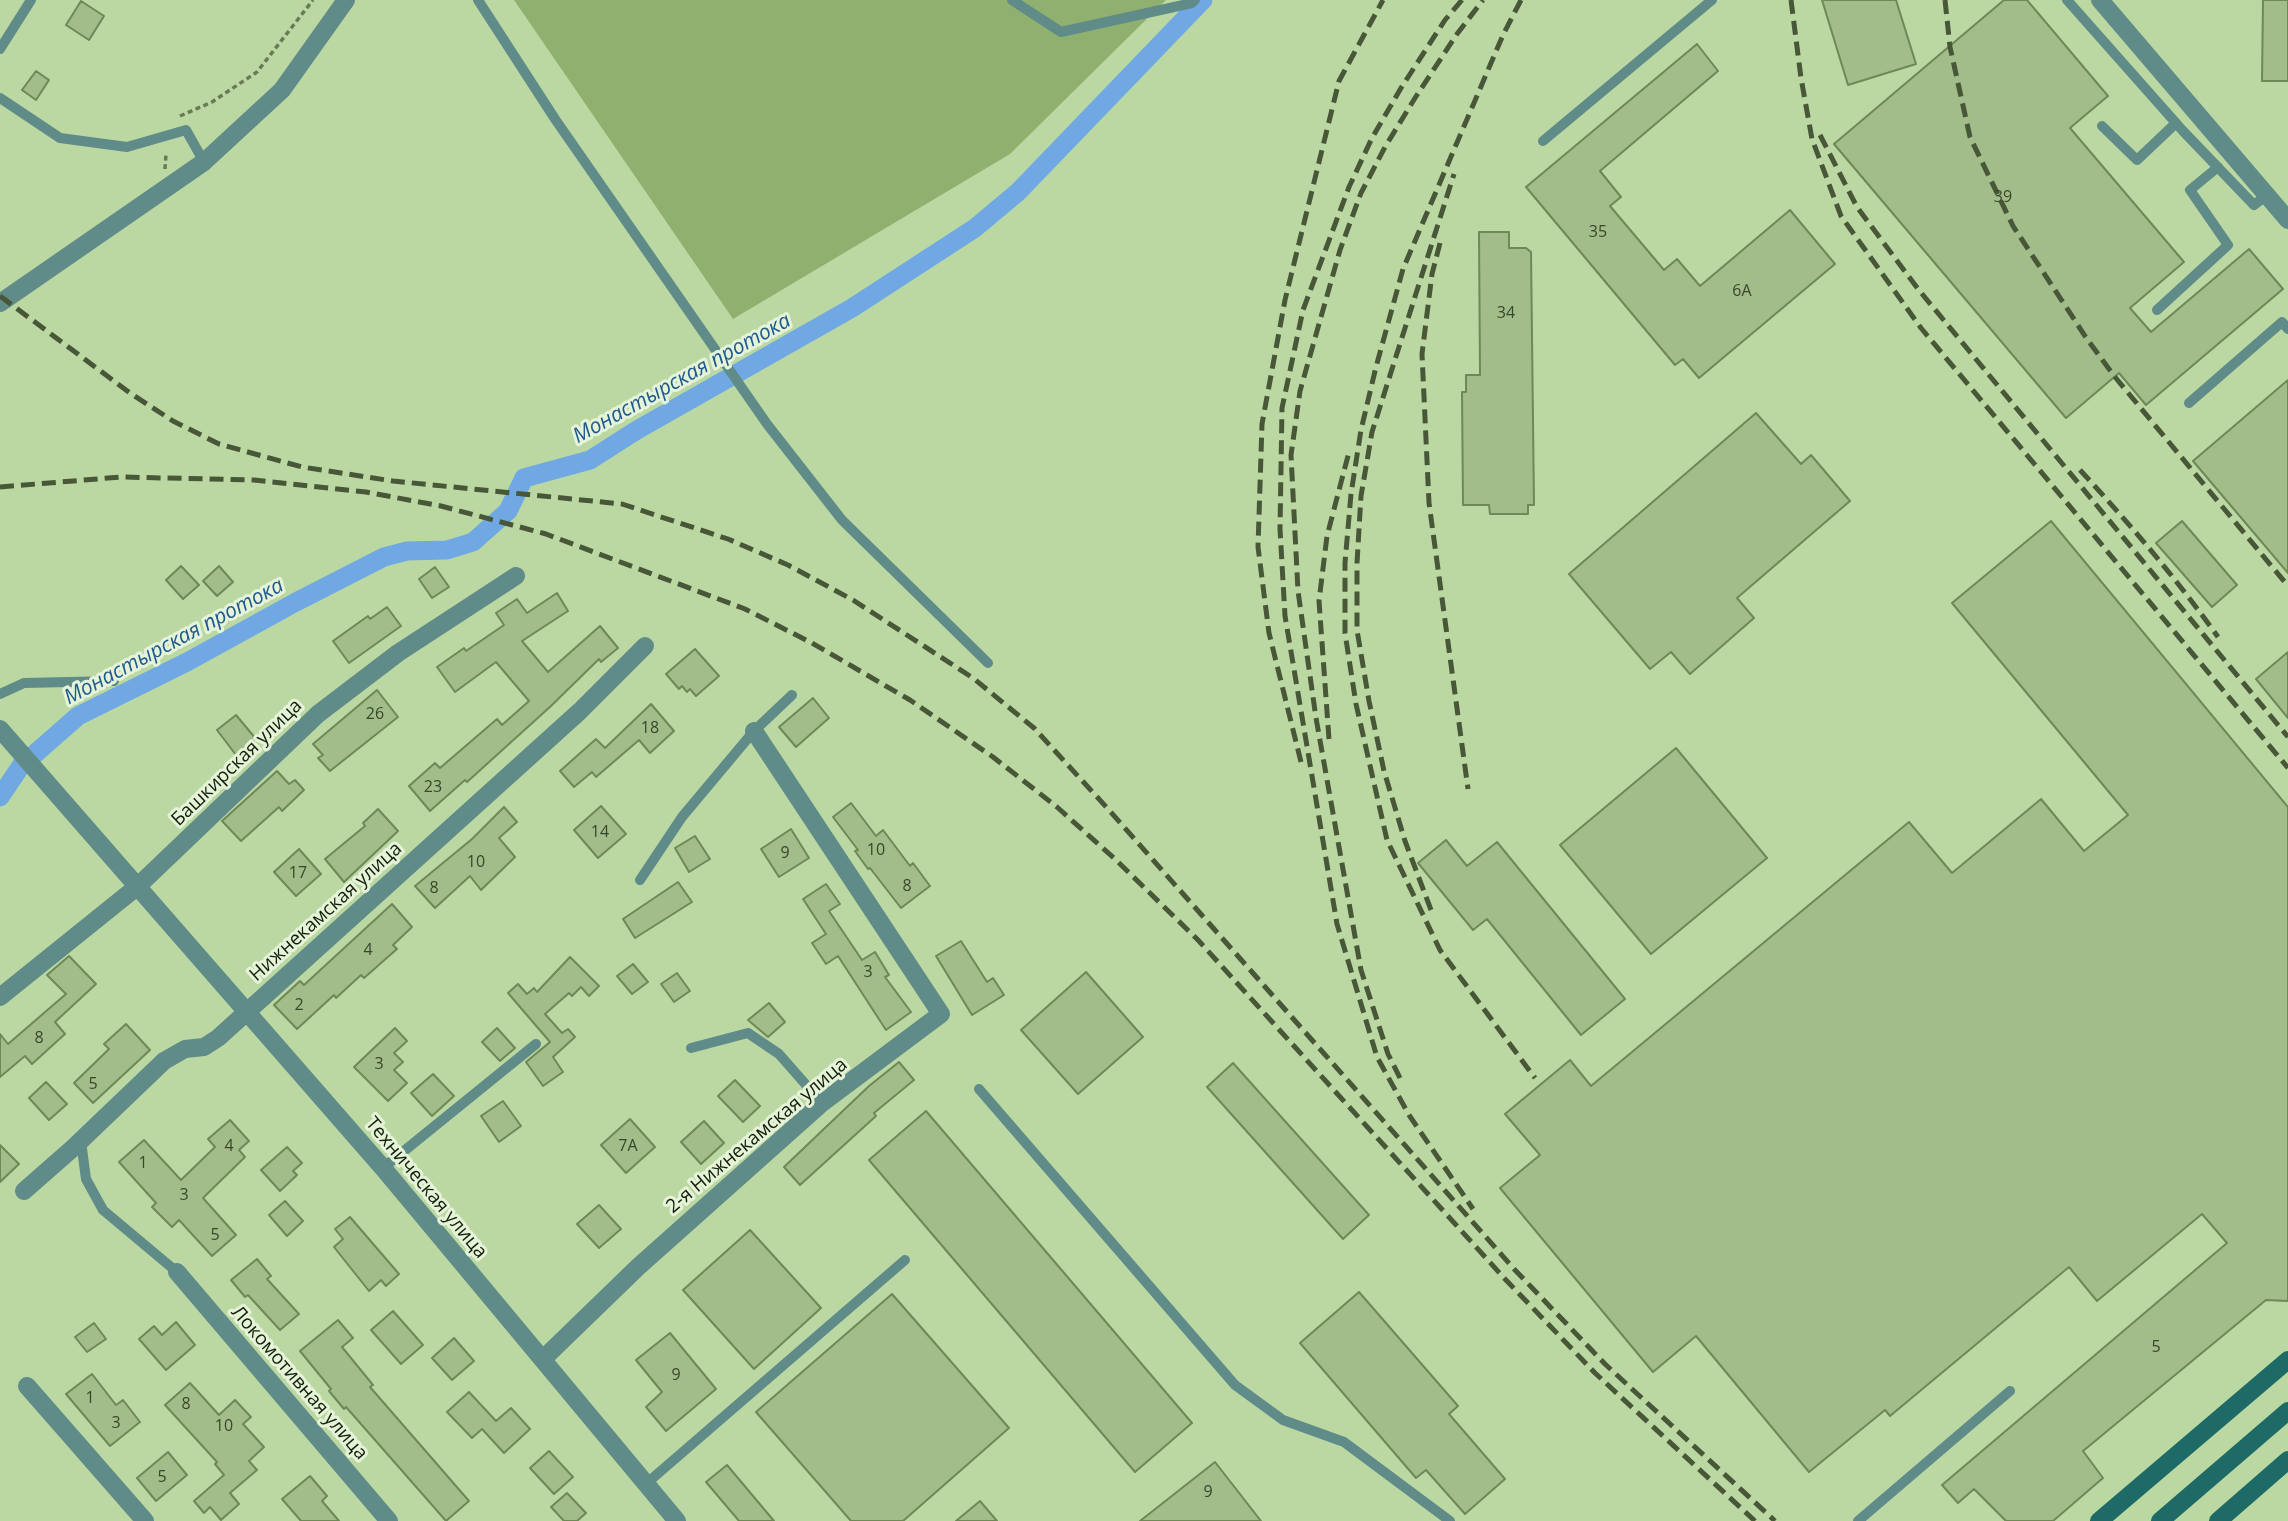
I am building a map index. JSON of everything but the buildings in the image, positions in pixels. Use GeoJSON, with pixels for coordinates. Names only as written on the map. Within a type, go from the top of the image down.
{"type":"FeatureCollection","features":[{"type":"Feature","properties":{"kind":"main road"},"geometry":{"type":"LineString","coordinates":[[2099,1521],[2288,1360]]}},
{"type":"Feature","properties":{"kind":"main road"},"geometry":{"type":"LineString","coordinates":[[2160,1521],[2288,1411]]}},
{"type":"Feature","properties":{"kind":"main road"},"geometry":{"type":"LineString","coordinates":[[2218,1521],[2288,1460]]}},
{"type":"Feature","properties":{"kind":"street"},"geometry":{"type":"LineString","coordinates":[[0,303],[204,162],[282,90],[346,0]]}},
{"type":"Feature","properties":{"kind":"street"},"geometry":{"type":"LineString","coordinates":[[2100,0],[2288,220]]}},
{"type":"Feature","properties":{"kind":"street","name":"Башкирская улица"},"geometry":{"type":"LineString","coordinates":[[0,998],[138,886],[318,714],[398,653],[516,576]]}},
{"type":"Feature","properties":{"kind":"street","name":"Нижнекамская улица"},"geometry":{"type":"LineString","coordinates":[[24,1191],[81,1141],[164,1061],[184,1049],[204,1047],[218,1038],[580,711],[645,646]]}},
{"type":"Feature","properties":{"kind":"street","name":"Техническая улица"},"geometry":{"type":"LineString","coordinates":[[0,729],[383,1168],[647,1483],[672,1519]]}},
{"type":"Feature","properties":{"kind":"street","name":"2-я Нижнекамская улица"},"geometry":{"type":"LineString","coordinates":[[543,1359],[638,1266],[822,1104],[941,1014],[754,731]]}},
{"type":"Feature","properties":{"kind":"street","name":"Локомотивная улица"},"geometry":{"type":"LineString","coordinates":[[177,1272],[390,1521]]}},
{"type":"Feature","properties":{"kind":"street"},"geometry":{"type":"LineString","coordinates":[[27,1386],[145,1521]]}},
{"type":"Feature","properties":{"kind":"lane"},"geometry":{"type":"LineString","coordinates":[[0,49],[31,0]]}},
{"type":"Feature","properties":{"kind":"lane"},"geometry":{"type":"LineString","coordinates":[[478,0],[555,119],[767,424],[842,520],[988,663]]}},
{"type":"Feature","properties":{"kind":"lane"},"geometry":{"type":"LineString","coordinates":[[1012,0],[1061,32],[1192,4],[1195,0]]}},
{"type":"Feature","properties":{"kind":"lane"},"geometry":{"type":"LineString","coordinates":[[1543,141],[1712,0]]}},
{"type":"Feature","properties":{"kind":"lane"},"geometry":{"type":"LineString","coordinates":[[2067,0],[2176,123],[2254,205],[2267,195]]}},
{"type":"Feature","properties":{"kind":"lane"},"geometry":{"type":"LineString","coordinates":[[0,98],[60,138],[127,147],[186,131],[204,162]]}},
{"type":"Feature","properties":{"kind":"lane"},"geometry":{"type":"LineString","coordinates":[[2102,127],[2137,160],[2176,123]]}},
{"type":"Feature","properties":{"kind":"lane"},"geometry":{"type":"LineString","coordinates":[[2157,310],[2228,245],[2190,190],[2218,167]]}},
{"type":"Feature","properties":{"kind":"lane"},"geometry":{"type":"LineString","coordinates":[[2189,403],[2282,322],[2288,329]]}},
{"type":"Feature","properties":{"kind":"lane"},"geometry":{"type":"LineString","coordinates":[[0,694],[24,683],[114,681]]}},
{"type":"Feature","properties":{"kind":"lane"},"geometry":{"type":"LineString","coordinates":[[640,880],[682,817],[754,731],[792,695]]}},
{"type":"Feature","properties":{"kind":"lane"},"geometry":{"type":"LineString","coordinates":[[691,1048],[748,1033],[779,1054],[822,1104]]}},
{"type":"Feature","properties":{"kind":"lane"},"geometry":{"type":"LineString","coordinates":[[383,1168],[536,1044]]}},
{"type":"Feature","properties":{"kind":"lane"},"geometry":{"type":"LineString","coordinates":[[979,1090],[1235,1385],[1283,1420],[1344,1442],[1450,1521]]}},
{"type":"Feature","properties":{"kind":"lane"},"geometry":{"type":"LineString","coordinates":[[81,1141],[86,1179],[103,1210],[177,1272]]}},
{"type":"Feature","properties":{"kind":"lane"},"geometry":{"type":"LineString","coordinates":[[647,1483],[905,1260]]}},
{"type":"Feature","properties":{"kind":"lane"},"geometry":{"type":"LineString","coordinates":[[1858,1521],[2010,1391]]}},
{"type":"Feature","properties":{"kind":"path"},"geometry":{"type":"LineString","coordinates":[[169,121],[212,102],[257,72],[313,0]]}},
{"type":"Feature","properties":{"kind":"green space"},"geometry":{"type":"Polygon","coordinates":[[[514,0],[1166,0],[1010,154],[733,319],[514,0]]]}},
{"type":"Feature","properties":{"kind":"waterway","name":"Монастырская протока"},"geometry":{"type":"LineString","coordinates":[[0,797],[21,766],[78,716],[187,662],[384,557],[407,551],[447,550],[473,542],[508,511],[524,478],[590,460],[637,430],[852,308],[975,228],[1018,192],[1203,0]]}},
{"type":"Feature","properties":{"kind":"railway"},"geometry":{"type":"LineString","coordinates":[[1301,762],[1269,633],[1258,547],[1262,424],[1285,300],[1339,81],[1383,0]]}},
{"type":"Feature","properties":{"kind":"railway"},"geometry":{"type":"LineString","coordinates":[[1462,0],[1445,20],[1372,138],[1349,187],[1303,310],[1282,408],[1280,529],[1285,616],[1337,924],[1377,1057],[1409,1115],[1473,1209]]}},
{"type":"Feature","properties":{"kind":"railway"},"geometry":{"type":"LineString","coordinates":[[1400,1078],[1388,1054],[1361,970],[1316,718],[1298,591],[1291,455],[1300,391],[1340,250],[1361,193],[1415,98],[1483,0]]}},
{"type":"Feature","properties":{"kind":"railway"},"geometry":{"type":"LineString","coordinates":[[1521,0],[1503,35],[1403,269],[1361,430],[1351,494],[1345,563],[1345,633],[1356,704],[1387,840],[1440,950],[1535,1078]]}},
{"type":"Feature","properties":{"kind":"railway"},"geometry":{"type":"LineString","coordinates":[[1791,0],[1812,139],[1841,216],[1921,328],[2288,768]]}},
{"type":"Feature","properties":{"kind":"railway"},"geometry":{"type":"LineString","coordinates":[[1945,0],[1950,47],[1970,137],[2013,226],[2115,377],[2288,586]]}},
{"type":"Feature","properties":{"kind":"railway"},"geometry":{"type":"LineString","coordinates":[[1820,135],[1857,207],[1918,289],[2288,737]]}},
{"type":"Feature","properties":{"kind":"railway"},"geometry":{"type":"LineString","coordinates":[[1431,910],[1405,841],[1384,771],[1369,701],[1357,630],[1357,563],[1361,496],[1372,432],[1454,174]]}},
{"type":"Feature","properties":{"kind":"railway"},"geometry":{"type":"LineString","coordinates":[[1440,243],[1432,274],[1422,354],[1429,503],[1468,789]]}},
{"type":"Feature","properties":{"kind":"railway"},"geometry":{"type":"LineString","coordinates":[[0,296],[130,393],[173,421],[219,444],[302,467],[393,481],[622,504],[728,539],[788,565],[853,600],[973,678],[1034,728],[1515,1270],[1605,1364],[1775,1521]]}},
{"type":"Feature","properties":{"kind":"railway"},"geometry":{"type":"LineString","coordinates":[[1329,739],[1319,601],[1327,536],[1349,452]]}},
{"type":"Feature","properties":{"kind":"railway"},"geometry":{"type":"LineString","coordinates":[[2080,470],[2152,551],[2218,637]]}},
{"type":"Feature","properties":{"kind":"railway"},"geometry":{"type":"LineString","coordinates":[[0,487],[121,477],[254,480],[366,492],[441,506],[546,534],[745,609],[812,643],[910,700],[993,757],[1057,807],[1115,859],[1198,940],[1505,1279],[1595,1373],[1755,1521]]}}]}
